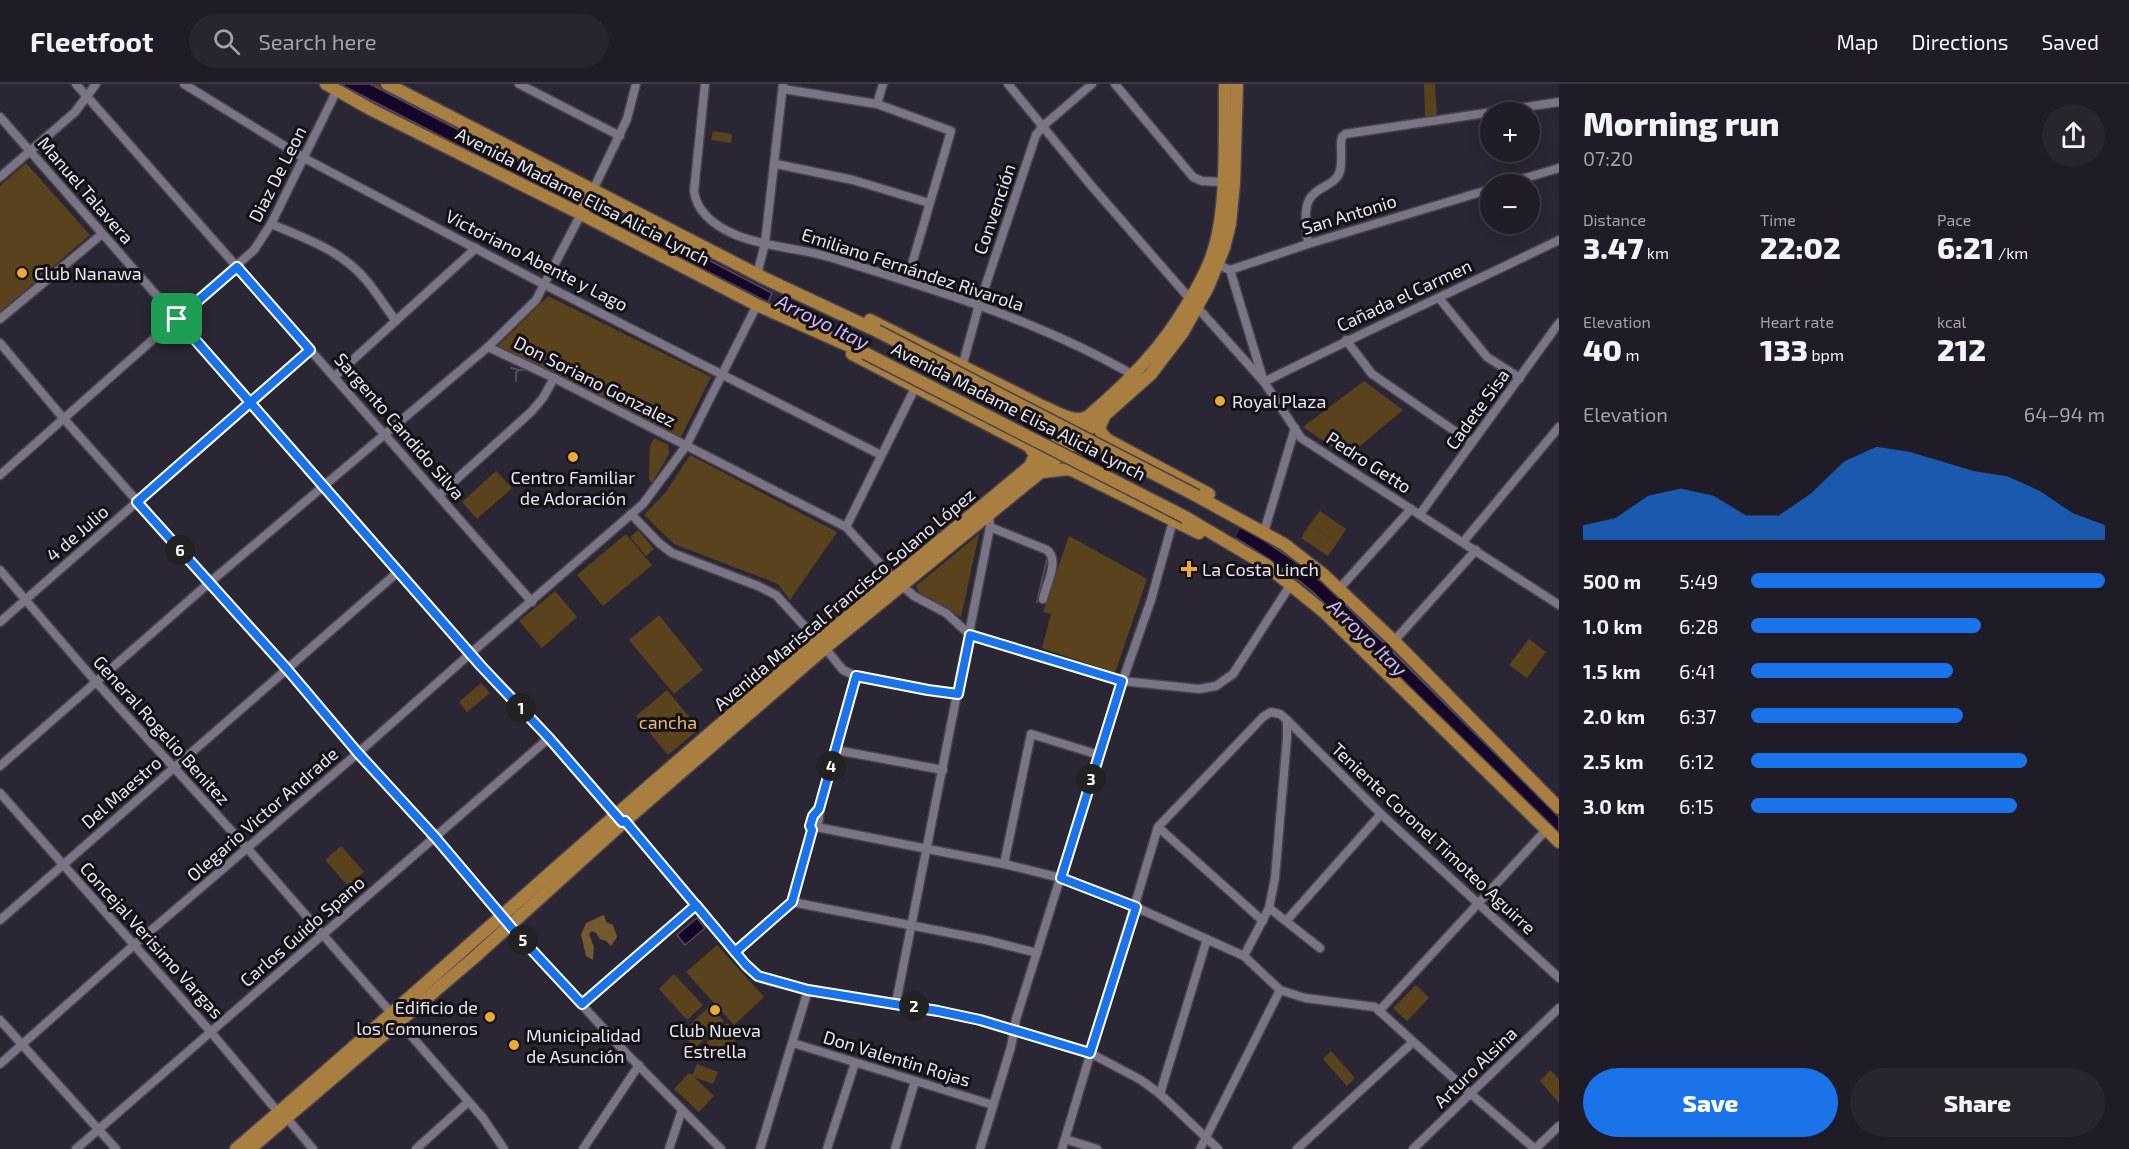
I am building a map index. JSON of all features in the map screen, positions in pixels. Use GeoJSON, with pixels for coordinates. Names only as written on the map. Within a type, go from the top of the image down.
{"type":"FeatureCollection","features":[{"type":"Feature","properties":{"kind":"highway","name":"Avenida Madame Elisa Alicia Lynch"},"geometry":{"type":"LineString","coordinates":[[387,84],[592,193],[877,331],[1264,532],[1298,554],[1339,589],[1394,641],[1559,808]]}},
{"type":"Feature","properties":{"kind":"highway"},"geometry":{"type":"LineString","coordinates":[[1194,303],[1218,232],[1225,84]]}},
{"type":"Feature","properties":{"kind":"highway"},"geometry":{"type":"LineString","coordinates":[[1194,303],[1218,265],[1230,224],[1234,183],[1237,84]]}},
{"type":"Feature","properties":{"kind":"highway","name":"Avenida Madame Elisa Alicia Lynch"},"geometry":{"type":"LineString","coordinates":[[332,87],[372,110],[582,212],[782,318],[866,353],[1185,517],[1228,542],[1291,584],[1339,626],[1559,842]]}},
{"type":"Feature","properties":{"kind":"highway"},"geometry":{"type":"LineString","coordinates":[[582,212],[592,193]]}},
{"type":"Feature","properties":{"kind":"highway","name":"Avenida Mariscal Francisco Solano López"},"geometry":{"type":"LineString","coordinates":[[898,582],[1041,472],[1091,414],[1133,375],[1194,303]]}},
{"type":"Feature","properties":{"kind":"highway","name":"Avenida Mariscal Francisco Solano López"},"geometry":{"type":"LineString","coordinates":[[236,1149],[282,1114],[395,1018],[620,818],[898,582],[1029,467],[1105,416],[1151,374],[1183,332],[1194,303]]}},
{"type":"Feature","properties":{"kind":"highway"},"geometry":{"type":"LineString","coordinates":[[824,305],[848,310],[868,319],[1017,394],[1071,418],[1083,419],[1091,414]]}},
{"type":"Feature","properties":{"kind":"highway"},"geometry":{"type":"LineString","coordinates":[[782,318],[1029,446],[1035,455],[1029,467]]}},
{"type":"Feature","properties":{"kind":"highway"},"geometry":{"type":"LineString","coordinates":[[1105,416],[1099,428],[1108,440],[1209,494],[1240,519]]}},
{"type":"Feature","properties":{"kind":"highway"},"geometry":{"type":"LineString","coordinates":[[1041,472],[1061,469],[1074,471],[1173,521],[1217,541],[1228,542]]}},
{"type":"Feature","properties":{"kind":"highway","name":"Avenida Mariscal Francisco Solano López"},"geometry":{"type":"LineString","coordinates":[[250,1149],[282,1114]]}},
{"type":"Feature","properties":{"kind":"street","name":"Sargento Candido Silva"},"geometry":{"type":"LineString","coordinates":[[76,84],[532,602]]}},
{"type":"Feature","properties":{"kind":"street"},"geometry":{"type":"LineString","coordinates":[[0,177],[75,112],[88,98],[96,84]]}},
{"type":"Feature","properties":{"kind":"street","name":"Victoriano Abente y Lago"},"geometry":{"type":"LineString","coordinates":[[184,84],[304,158],[545,285],[881,455]]}},
{"type":"Feature","properties":{"kind":"street"},"geometry":{"type":"LineString","coordinates":[[519,84],[620,136]]}},
{"type":"Feature","properties":{"kind":"street"},"geometry":{"type":"LineString","coordinates":[[592,193],[627,119],[636,84]]}},
{"type":"Feature","properties":{"kind":"street","name":"Emiliano Fernández Rivarola"},"geometry":{"type":"LineString","coordinates":[[705,84],[694,191],[695,199],[701,210],[722,228],[751,241],[811,252],[980,305],[1051,333],[1133,375]]}},
{"type":"Feature","properties":{"kind":"street"},"geometry":{"type":"LineString","coordinates":[[877,104],[883,84]]}},
{"type":"Feature","properties":{"kind":"street","name":"Pedro Getto"},"geometry":{"type":"LineString","coordinates":[[1008,84],[1089,183],[1264,382],[1301,438],[1559,604]]}},
{"type":"Feature","properties":{"kind":"street","name":"Convención"},"geometry":{"type":"LineString","coordinates":[[962,367],[1036,135],[1043,126],[1092,84]]}},
{"type":"Feature","properties":{"kind":"street"},"geometry":{"type":"LineString","coordinates":[[1115,84],[1193,177],[1202,181],[1222,182]]}},
{"type":"Feature","properties":{"kind":"street"},"geometry":{"type":"LineString","coordinates":[[757,274],[765,243],[776,164],[783,86],[877,104],[951,131],[907,281]]}},
{"type":"Feature","properties":{"kind":"street","name":"Diaz De Leon"},"geometry":{"type":"LineString","coordinates":[[0,475],[254,250],[271,224],[304,158],[332,87]]}},
{"type":"Feature","properties":{"kind":"street"},"geometry":{"type":"LineString","coordinates":[[1308,244],[1306,213],[1308,201],[1314,193],[1333,181],[1339,174],[1342,137],[1345,134],[1559,102]]}},
{"type":"Feature","properties":{"kind":"street","name":"Manuel Talavera"},"geometry":{"type":"LineString","coordinates":[[0,117],[758,976],[808,990],[938,1011],[1014,1030],[1090,1053],[1142,1080],[1218,1149]]}},
{"type":"Feature","properties":{"kind":"street"},"geometry":{"type":"LineString","coordinates":[[776,164],[853,180],[930,203]]}},
{"type":"Feature","properties":{"kind":"street"},"geometry":{"type":"LineString","coordinates":[[1539,174],[1559,168]]}},
{"type":"Feature","properties":{"kind":"street","name":"San Antonio"},"geometry":{"type":"LineString","coordinates":[[1230,270],[1480,192]]}},
{"type":"Feature","properties":{"kind":"street"},"geometry":{"type":"LineString","coordinates":[[0,766],[209,583],[385,436],[488,346],[536,300],[582,212]]}},
{"type":"Feature","properties":{"kind":"street"},"geometry":{"type":"LineString","coordinates":[[271,224],[318,243],[346,261],[365,278],[396,321]]}},
{"type":"Feature","properties":{"kind":"street"},"geometry":{"type":"LineString","coordinates":[[0,319],[102,234]]}},
{"type":"Feature","properties":{"kind":"street","name":"Cañada el Carmen"},"geometry":{"type":"LineString","coordinates":[[1264,382],[1346,340],[1559,240]]}},
{"type":"Feature","properties":{"kind":"street"},"geometry":{"type":"LineString","coordinates":[[334,377],[476,248]]}},
{"type":"Feature","properties":{"kind":"street"},"geometry":{"type":"LineString","coordinates":[[1218,265],[1230,270],[1264,382]]}},
{"type":"Feature","properties":{"kind":"street"},"geometry":{"type":"LineString","coordinates":[[1439,298],[1487,357],[1520,378]]}},
{"type":"Feature","properties":{"kind":"street","name":"Olegario Victor Andrade"},"geometry":{"type":"LineString","coordinates":[[0,1064],[134,945],[248,849],[471,652],[644,504],[686,446],[757,305]]}},
{"type":"Feature","properties":{"kind":"street","name":"Cadete Sisa"},"geometry":{"type":"LineString","coordinates":[[1420,514],[1559,323]]}},
{"type":"Feature","properties":{"kind":"street"},"geometry":{"type":"LineString","coordinates":[[1346,340],[1372,374],[1472,443]]}},
{"type":"Feature","properties":{"kind":"street"},"geometry":{"type":"LineString","coordinates":[[0,343],[64,419],[287,669],[506,920],[624,1050],[721,1149]]}},
{"type":"Feature","properties":{"kind":"street","name":"Don Soriano Gonzalez"},"geometry":{"type":"LineString","coordinates":[[488,346],[846,526]]}},
{"type":"Feature","properties":{"kind":"street","name":"4 de Julio"},"geometry":{"type":"LineString","coordinates":[[0,622],[310,350]]}},
{"type":"Feature","properties":{"kind":"street"},"geometry":{"type":"LineString","coordinates":[[439,495],[531,412],[543,398],[554,378]]}},
{"type":"Feature","properties":{"kind":"street"},"geometry":{"type":"LineString","coordinates":[[915,388],[846,526],[898,582],[914,596],[946,613],[970,635],[1122,681],[1199,689],[1210,688],[1221,684],[1233,674],[1291,584]]}},
{"type":"Feature","properties":{"kind":"street"},"geometry":{"type":"LineString","coordinates":[[1463,542],[1559,427]]}},
{"type":"Feature","properties":{"kind":"street"},"geometry":{"type":"LineString","coordinates":[[1264,532],[1295,428]]}},
{"type":"Feature","properties":{"kind":"street"},"geometry":{"type":"LineString","coordinates":[[1339,589],[1411,509]]}},
{"type":"Feature","properties":{"kind":"street"},"geometry":{"type":"LineString","coordinates":[[631,514],[672,553],[758,586],[776,596],[843,670],[856,676],[958,694]]}},
{"type":"Feature","properties":{"kind":"street"},"geometry":{"type":"LineString","coordinates":[[896,1003],[970,635],[990,527],[989,514]]}},
{"type":"Feature","properties":{"kind":"street"},"geometry":{"type":"LineString","coordinates":[[980,1149],[1011,1047],[1016,1018],[1122,681],[1150,600],[1173,521]]}},
{"type":"Feature","properties":{"kind":"street"},"geometry":{"type":"LineString","coordinates":[[990,527],[1052,554],[1053,560],[1043,599]]}},
{"type":"Feature","properties":{"kind":"street"},"geometry":{"type":"LineString","coordinates":[[1394,641],[1476,550]]}},
{"type":"Feature","properties":{"kind":"street","name":"General Rogelio Benitez"},"geometry":{"type":"LineString","coordinates":[[0,570],[96,682],[248,849],[483,1118],[504,1149]]}},
{"type":"Feature","properties":{"kind":"street","name":"Del Maestro"},"geometry":{"type":"LineString","coordinates":[[0,920],[399,571]]}},
{"type":"Feature","properties":{"kind":"street"},"geometry":{"type":"LineString","coordinates":[[856,676],[819,809],[813,816],[810,826],[927,848],[1061,878],[1136,907],[1244,956],[1280,990],[1305,998],[1375,1007],[1535,1149],[1559,1126]]}},
{"type":"Feature","properties":{"kind":"street"},"geometry":{"type":"LineString","coordinates":[[1062,1149],[1136,907],[1158,826],[1267,714],[1275,712],[1287,720],[1287,738],[1275,878],[1269,908],[1244,956]]}},
{"type":"Feature","properties":{"kind":"street","name":"Teniente Coronel Timoteo Aguirre"},"geometry":{"type":"LineString","coordinates":[[1287,720],[1381,814],[1559,978]]}},
{"type":"Feature","properties":{"kind":"street"},"geometry":{"type":"LineString","coordinates":[[1004,864],[1031,734],[1099,755]]}},
{"type":"Feature","properties":{"kind":"street","name":"Carlos Guido Spano"},"geometry":{"type":"LineString","coordinates":[[76,1149],[549,738]]}},
{"type":"Feature","properties":{"kind":"street"},"geometry":{"type":"LineString","coordinates":[[836,750],[943,770]]}},
{"type":"Feature","properties":{"kind":"street","name":"Concejal Verisimo Vargas"},"geometry":{"type":"LineString","coordinates":[[0,793],[313,1149]]}},
{"type":"Feature","properties":{"kind":"street"},"geometry":{"type":"LineString","coordinates":[[1287,920],[1381,814]]}},
{"type":"Feature","properties":{"kind":"street"},"geometry":{"type":"LineString","coordinates":[[1158,826],[1263,921]]}},
{"type":"Feature","properties":{"kind":"street"},"geometry":{"type":"LineString","coordinates":[[735,952],[792,902],[814,828]]}},
{"type":"Feature","properties":{"kind":"street"},"geometry":{"type":"LineString","coordinates":[[1379,1011],[1546,830]]}},
{"type":"Feature","properties":{"kind":"street"},"geometry":{"type":"LineString","coordinates":[[792,902],[986,940],[1037,953]]}},
{"type":"Feature","properties":{"kind":"street"},"geometry":{"type":"LineString","coordinates":[[582,1004],[696,905]]}},
{"type":"Feature","properties":{"kind":"street"},"geometry":{"type":"LineString","coordinates":[[1269,908],[1320,948]]}},
{"type":"Feature","properties":{"kind":"street"},"geometry":{"type":"LineString","coordinates":[[1160,1094],[1207,939]]}},
{"type":"Feature","properties":{"kind":"street"},"geometry":{"type":"LineString","coordinates":[[760,1149],[808,990]]}},
{"type":"Feature","properties":{"kind":"street"},"geometry":{"type":"LineString","coordinates":[[1200,1149],[1280,990]]}},
{"type":"Feature","properties":{"kind":"street","name":"Arturo Alsina"},"geometry":{"type":"LineString","coordinates":[[1413,1149],[1559,1008]]}},
{"type":"Feature","properties":{"kind":"street"},"geometry":{"type":"LineString","coordinates":[[0,1020],[116,1149]]}},
{"type":"Feature","properties":{"kind":"street"},"geometry":{"type":"LineString","coordinates":[[1297,1149],[1413,1042]]}},
{"type":"Feature","properties":{"kind":"street","name":"Don Valentin Rojas"},"geometry":{"type":"LineString","coordinates":[[792,1043],[993,1105]]}},
{"type":"Feature","properties":{"kind":"street"},"geometry":{"type":"LineString","coordinates":[[827,1149],[855,1063]]}},
{"type":"Feature","properties":{"kind":"street"},"geometry":{"type":"LineString","coordinates":[[583,1149],[639,1065]]}},
{"type":"Feature","properties":{"kind":"street"},"geometry":{"type":"LineString","coordinates":[[895,1149],[915,1082]]}},
{"type":"Feature","properties":{"kind":"street"},"geometry":{"type":"LineString","coordinates":[[416,1149],[468,1102]]}},
{"type":"Feature","properties":{"kind":"street"},"geometry":{"type":"LineString","coordinates":[[669,1149],[682,1110]]}},
{"type":"Feature","properties":{"kind":"street"},"geometry":{"type":"LineString","coordinates":[[1065,1139],[1097,1149]]}},
{"type":"Feature","properties":{"kind":"green space"},"geometry":{"type":"Polygon","coordinates":[[[371,84],[379,84],[584,190],[582,194],[371,84]]]}},
{"type":"Feature","properties":{"kind":"green space"},"geometry":{"type":"Polygon","coordinates":[[[1424,84],[1435,84],[1437,118],[1425,119],[1424,84]]]}},
{"type":"Feature","properties":{"kind":"green space"},"geometry":{"type":"Polygon","coordinates":[[[713,131],[732,134],[731,143],[711,140],[713,131]]]}},
{"type":"Feature","properties":{"kind":"green space","name":"Club Nanawa"},"geometry":{"type":"Polygon","coordinates":[[[26,163],[90,235],[0,312],[0,186],[26,163]]]}},
{"type":"Feature","properties":{"kind":"green space"},"geometry":{"type":"Polygon","coordinates":[[[548,296],[711,377],[681,437],[498,346],[548,296]]]}},
{"type":"Feature","properties":{"kind":"green space"},"geometry":{"type":"Polygon","coordinates":[[[1364,381],[1403,410],[1347,457],[1303,427],[1364,381]]]}},
{"type":"Feature","properties":{"kind":"green space"},"geometry":{"type":"Polygon","coordinates":[[[654,438],[668,445],[669,454],[652,483],[649,479],[650,446],[654,438]]]}},
{"type":"Feature","properties":{"kind":"green space"},"geometry":{"type":"Polygon","coordinates":[[[1084,442],[1261,534],[1320,577],[1318,580],[1268,541],[1203,519],[1261,553],[1259,556],[1071,452],[1084,442]]]}},
{"type":"Feature","properties":{"kind":"green space"},"geometry":{"type":"Polygon","coordinates":[[[690,455],[837,532],[790,600],[778,584],[674,544],[644,515],[665,493],[690,455]]]}},
{"type":"Feature","properties":{"kind":"green space"},"geometry":{"type":"Polygon","coordinates":[[[496,471],[512,488],[477,519],[462,502],[496,471]]]}},
{"type":"Feature","properties":{"kind":"green space"},"geometry":{"type":"Polygon","coordinates":[[[1320,511],[1346,529],[1337,543],[1310,524],[1320,511]]]}},
{"type":"Feature","properties":{"kind":"green space"},"geometry":{"type":"Polygon","coordinates":[[[1310,524],[1337,543],[1328,556],[1301,538],[1310,524]]]}},
{"type":"Feature","properties":{"kind":"green space"},"geometry":{"type":"Polygon","coordinates":[[[638,530],[654,549],[646,556],[630,537],[638,530]]]}},
{"type":"Feature","properties":{"kind":"green space"},"geometry":{"type":"Polygon","coordinates":[[[626,534],[652,565],[603,606],[577,575],[626,534]]]}},
{"type":"Feature","properties":{"kind":"green space"},"geometry":{"type":"Polygon","coordinates":[[[979,534],[961,617],[920,594],[916,586],[979,534]]]}},
{"type":"Feature","properties":{"kind":"green space"},"geometry":{"type":"Polygon","coordinates":[[[1069,536],[1147,579],[1115,673],[1042,648],[1051,614],[1043,612],[1069,536]]]}},
{"type":"Feature","properties":{"kind":"green space"},"geometry":{"type":"Polygon","coordinates":[[[1324,581],[1492,744],[1489,747],[1323,583],[1324,581]]]}},
{"type":"Feature","properties":{"kind":"green space"},"geometry":{"type":"Polygon","coordinates":[[[555,591],[577,617],[542,648],[519,621],[555,591]]]}},
{"type":"Feature","properties":{"kind":"green space"},"geometry":{"type":"Polygon","coordinates":[[[1313,592],[1474,750],[1472,751],[1310,595],[1313,592]]]}},
{"type":"Feature","properties":{"kind":"green space"},"geometry":{"type":"Polygon","coordinates":[[[659,615],[703,670],[674,694],[629,640],[659,615]]]}},
{"type":"Feature","properties":{"kind":"green space"},"geometry":{"type":"Polygon","coordinates":[[[1529,639],[1546,652],[1527,678],[1509,665],[1529,639]]]}},
{"type":"Feature","properties":{"kind":"green space"},"geometry":{"type":"Polygon","coordinates":[[[481,683],[490,693],[467,712],[459,702],[481,683]]]}},
{"type":"Feature","properties":{"kind":"green space","name":"cancha"},"geometry":{"type":"Polygon","coordinates":[[[667,690],[699,729],[668,755],[636,716],[667,690]]]}},
{"type":"Feature","properties":{"kind":"green space"},"geometry":{"type":"Polygon","coordinates":[[[341,846],[364,872],[348,886],[325,860],[341,846]]]}},
{"type":"Feature","properties":{"kind":"green space"},"geometry":{"type":"Polygon","coordinates":[[[717,945],[764,997],[734,1025],[686,972],[717,945]]]}},
{"type":"Feature","properties":{"kind":"green space"},"geometry":{"type":"Polygon","coordinates":[[[674,974],[703,1005],[687,1020],[659,989],[674,974]]]}},
{"type":"Feature","properties":{"kind":"green space"},"geometry":{"type":"Polygon","coordinates":[[[1416,985],[1429,998],[1407,1021],[1393,1008],[1416,985]]]}},
{"type":"Feature","properties":{"kind":"green space"},"geometry":{"type":"Polygon","coordinates":[[[710,1006],[724,1021],[695,1048],[681,1033],[710,1006]]]}},
{"type":"Feature","properties":{"kind":"green space"},"geometry":{"type":"Polygon","coordinates":[[[727,1023],[740,1036],[715,1061],[702,1047],[727,1023]]]}},
{"type":"Feature","properties":{"kind":"green space"},"geometry":{"type":"Polygon","coordinates":[[[1331,1051],[1355,1078],[1347,1086],[1323,1059],[1331,1051]]]}},
{"type":"Feature","properties":{"kind":"green space"},"geometry":{"type":"Polygon","coordinates":[[[697,1064],[718,1072],[713,1084],[694,1077],[714,1096],[699,1112],[674,1089],[689,1073],[692,1075],[697,1064]]]}},
{"type":"Feature","properties":{"kind":"green space"},"geometry":{"type":"Polygon","coordinates":[[[1550,1070],[1559,1079],[1559,1103],[1540,1081],[1550,1070]]]}},
{"type":"Feature","properties":{"kind":"shaded area"},"geometry":{"type":"Polygon","coordinates":[[[604,915],[606,922],[613,925],[617,937],[611,946],[592,931],[589,934],[594,947],[593,960],[586,956],[581,935],[586,923],[604,915]]]}},
{"type":"Feature","properties":{"kind":"water"},"geometry":{"type":"Polygon","coordinates":[[[340,84],[370,84],[582,194],[576,206],[340,84]]]}},
{"type":"Feature","properties":{"kind":"water"},"geometry":{"type":"Polygon","coordinates":[[[598,203],[772,293],[768,302],[592,213],[598,203]]]}},
{"type":"Feature","properties":{"kind":"water"},"geometry":{"type":"Polygon","coordinates":[[[1097,449],[1252,532],[1324,584],[1559,817],[1559,833],[1313,592],[1261,554],[1178,503],[1097,449]]]}},
{"type":"Feature","properties":{"kind":"water"},"geometry":{"type":"Polygon","coordinates":[[[697,918],[705,928],[685,945],[677,935],[697,918]]]}},
{"type":"Feature","properties":{"kind":"pier"},"geometry":{"type":"Polygon","coordinates":[[[794,300],[929,363],[1046,425],[1036,434],[863,346],[787,314],[794,300]]]}},
{"type":"Feature","properties":{"kind":"pier"},"geometry":{"type":"Polygon","coordinates":[[[1094,447],[1243,524],[1234,540],[1088,462],[1094,447]]]}},
{"type":"Feature","properties":{"kind":"waterway"},"geometry":{"type":"LineString","coordinates":[[511,368],[519,370]]}},
{"type":"Feature","properties":{"kind":"waterway"},"geometry":{"type":"LineString","coordinates":[[516,381],[516,372],[527,370]]}},
{"type":"Feature","properties":{"kind":"waterway","name":"Arroyo Itay"},"geometry":{"type":"LineString","coordinates":[[1028,421],[1051,433]]}},
{"type":"Feature","properties":{"kind":"waterway","name":"Arroyo Itay"},"geometry":{"type":"LineString","coordinates":[[1087,452],[1108,463]]}},
{"type":"Feature","properties":{"kind":"waterway"},"geometry":{"type":"LineString","coordinates":[[1037,602],[1048,554]]}},
{"type":"Feature","properties":{"kind":"place","name":"Club Nanawa"},"geometry":{"type":"Point","coordinates":[22,273]}},
{"type":"Feature","properties":{"kind":"place","name":"Royal Plaza"},"geometry":{"type":"Point","coordinates":[1220,401]}},
{"type":"Feature","properties":{"kind":"place","name":"Centro Familiar de Adoración"},"geometry":{"type":"Point","coordinates":[573,457]}},
{"type":"Feature","properties":{"kind":"place","name":"La Costa Linch"},"geometry":{"type":"Point","coordinates":[1189,569]}},
{"type":"Feature","properties":{"kind":"place","name":"Club Nueva Estrella"},"geometry":{"type":"Point","coordinates":[715,1010]}},
{"type":"Feature","properties":{"kind":"place","name":"Edificio de los Comuneros"},"geometry":{"type":"Point","coordinates":[490,1017]}},
{"type":"Feature","properties":{"kind":"place","name":"Municipalidad de Asunción"},"geometry":{"type":"Point","coordinates":[514,1045]}},
{"type":"Feature","properties":{"kind":"route"},"geometry":{"type":"LineString","coordinates":[[177,319],[237,267],[310,350],[250,402],[137,502],[435,837],[517,934],[582,1004],[696,905],[735,952],[792,902],[812,830],[810,826],[813,816],[819,809],[856,676],[958,694],[970,635],[1122,681],[1061,878],[1136,907],[1090,1053],[980,1020],[896,1003],[808,990],[758,976],[746,965],[735,952],[696,905],[625,821],[622,822],[549,738],[481,666],[325,485],[250,402],[177,319]]}}]}
